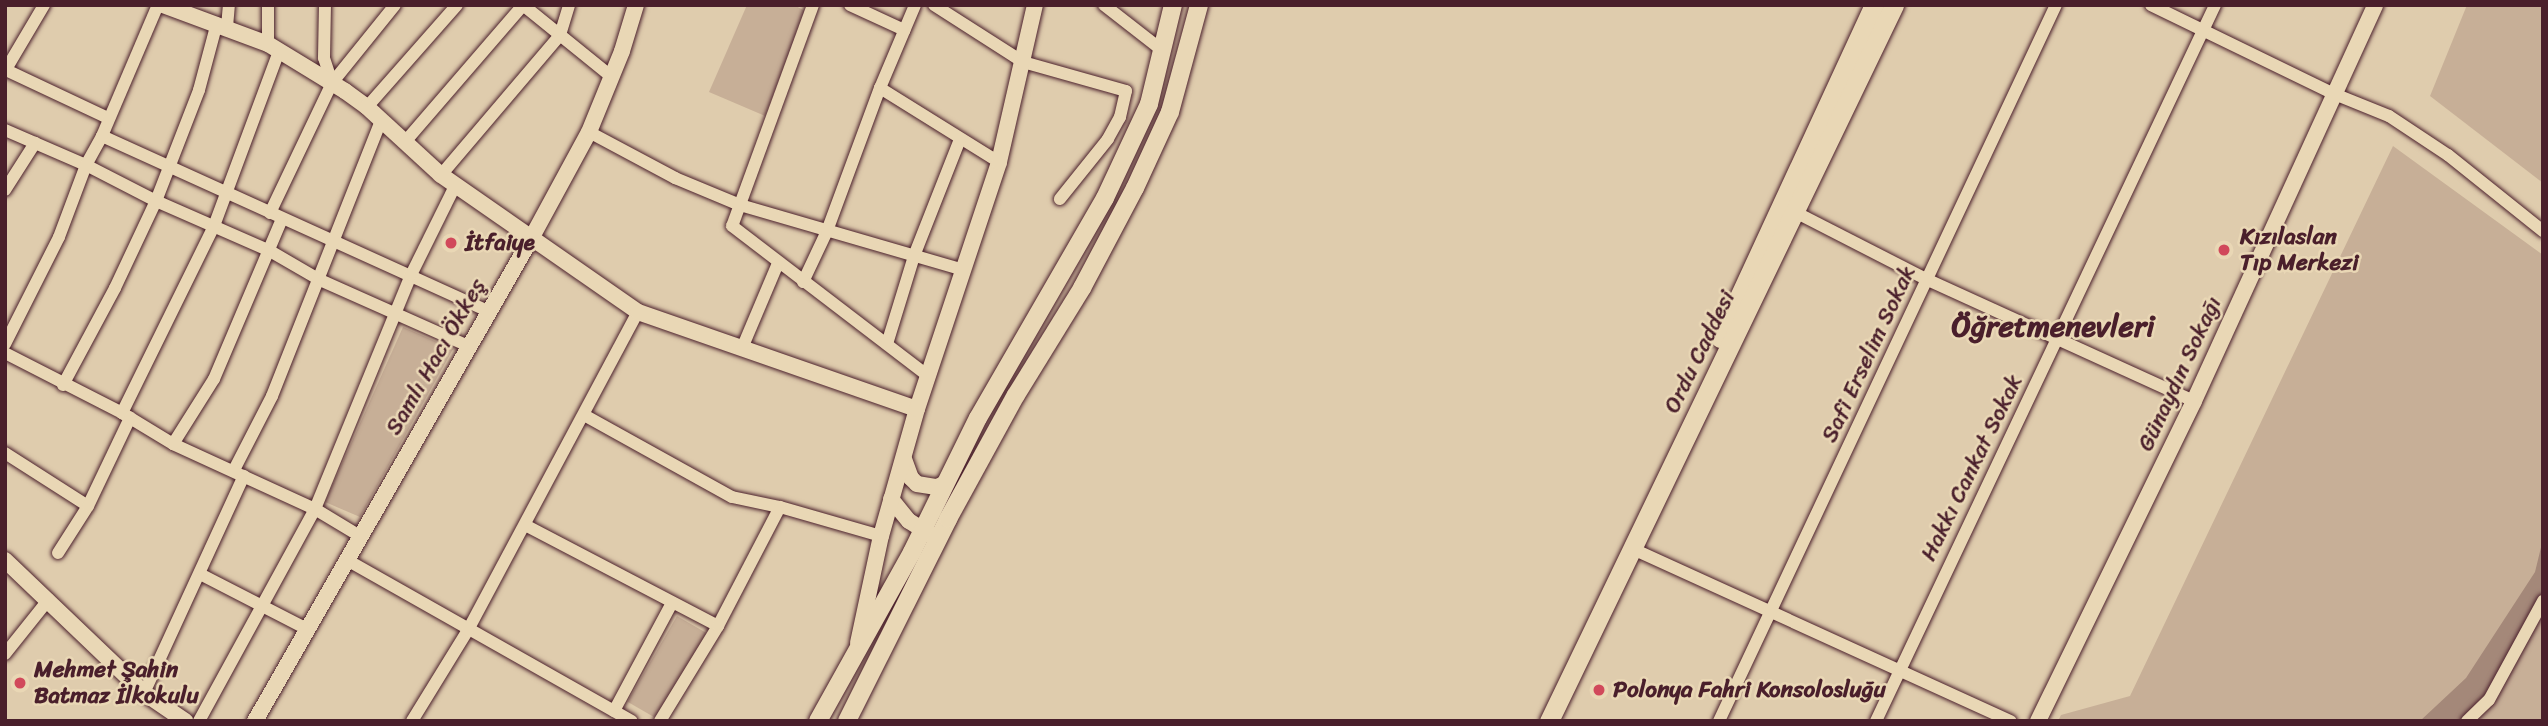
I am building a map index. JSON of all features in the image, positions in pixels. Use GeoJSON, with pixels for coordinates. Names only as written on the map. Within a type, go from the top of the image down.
{"type":"FeatureCollection","features":[{"type":"Feature","properties":{"kind":"main road"},"geometry":{"type":"LineString","coordinates":[[818,721],[857,650],[1082,288],[1135,188],[1170,112],[1199,5]]}},
{"type":"Feature","properties":{"kind":"main road","name":"Ordu Caddesi"},"geometry":{"type":"LineString","coordinates":[[1539,721],[1874,5]]}},
{"type":"Feature","properties":{"kind":"main road","name":"Ordu Caddesi"},"geometry":{"type":"LineString","coordinates":[[1549,721],[1894,5]]}},
{"type":"Feature","properties":{"kind":"main road"},"geometry":{"type":"LineString","coordinates":[[847,721],[931,534],[946,484],[978,418],[1105,198],[1149,104],[1172,7]]}},
{"type":"Feature","properties":{"kind":"street"},"geometry":{"type":"LineString","coordinates":[[44,5],[6,70],[108,118]]}},
{"type":"Feature","properties":{"kind":"street"},"geometry":{"type":"LineString","coordinates":[[63,385],[115,288],[156,201],[229,5]]}},
{"type":"Feature","properties":{"kind":"street"},"geometry":{"type":"LineString","coordinates":[[58,553],[88,506],[126,416],[214,226],[273,48],[268,5]]}},
{"type":"Feature","properties":{"kind":"street"},"geometry":{"type":"LineString","coordinates":[[270,213],[332,83],[395,5]]}},
{"type":"Feature","properties":{"kind":"street"},"geometry":{"type":"LineString","coordinates":[[367,107],[457,5]]}},
{"type":"Feature","properties":{"kind":"street"},"geometry":{"type":"LineString","coordinates":[[404,143],[523,5],[612,77]]}},
{"type":"Feature","properties":{"kind":"street"},"geometry":{"type":"LineString","coordinates":[[441,176],[560,35],[569,5]]}},
{"type":"Feature","properties":{"kind":"street","name":"Samlı Hacı Ökkeş"},"geometry":{"type":"LineString","coordinates":[[255,721],[532,237],[589,132],[612,77],[636,5]]}},
{"type":"Feature","properties":{"kind":"street"},"geometry":{"type":"LineString","coordinates":[[813,5],[732,226],[928,376]]}},
{"type":"Feature","properties":{"kind":"street"},"geometry":{"type":"LineString","coordinates":[[849,5],[904,30]]}},
{"type":"Feature","properties":{"kind":"street"},"geometry":{"type":"LineString","coordinates":[[803,282],[827,231],[880,88],[915,5]]}},
{"type":"Feature","properties":{"kind":"street"},"geometry":{"type":"LineString","coordinates":[[934,5],[1023,62],[1126,91],[1120,117],[1108,139],[1060,199]]}},
{"type":"Feature","properties":{"kind":"street"},"geometry":{"type":"LineString","coordinates":[[857,650],[891,499],[917,409],[999,162],[1035,5]]}},
{"type":"Feature","properties":{"kind":"street"},"geometry":{"type":"LineString","coordinates":[[1104,5],[1163,51]]}},
{"type":"Feature","properties":{"kind":"street","name":"Safi Erselim Sokak"},"geometry":{"type":"LineString","coordinates":[[1719,721],[2056,5]]}},
{"type":"Feature","properties":{"kind":"street"},"geometry":{"type":"LineString","coordinates":[[2151,5],[2332,93],[2389,116],[2448,155],[2543,231]]}},
{"type":"Feature","properties":{"kind":"street","name":"Hakkı Cankat Sokak"},"geometry":{"type":"LineString","coordinates":[[1877,721],[2215,5]]}},
{"type":"Feature","properties":{"kind":"street","name":"Günaydın Sokağı"},"geometry":{"type":"LineString","coordinates":[[2038,721],[2194,401],[2332,93],[2375,5]]}},
{"type":"Feature","properties":{"kind":"street"},"geometry":{"type":"LineString","coordinates":[[5,344],[59,237],[86,165],[164,6],[222,25],[273,48],[332,83],[367,107],[441,176],[638,312],[743,346],[917,409]]}},
{"type":"Feature","properties":{"kind":"street"},"geometry":{"type":"LineString","coordinates":[[328,8],[324,58],[332,83]]}},
{"type":"Feature","properties":{"kind":"street"},"geometry":{"type":"LineString","coordinates":[[880,88],[999,162]]}},
{"type":"Feature","properties":{"kind":"street"},"geometry":{"type":"LineString","coordinates":[[144,694],[200,574],[381,121]]}},
{"type":"Feature","properties":{"kind":"street"},"geometry":{"type":"LineString","coordinates":[[5,130],[86,165],[156,201],[270,251],[320,279],[468,346]]}},
{"type":"Feature","properties":{"kind":"street"},"geometry":{"type":"LineString","coordinates":[[589,132],[676,178],[740,205],[964,270]]}},
{"type":"Feature","properties":{"kind":"street"},"geometry":{"type":"LineString","coordinates":[[102,136],[488,311]]}},
{"type":"Feature","properties":{"kind":"street"},"geometry":{"type":"LineString","coordinates":[[887,344],[914,256],[960,139]]}},
{"type":"Feature","properties":{"kind":"street"},"geometry":{"type":"LineString","coordinates":[[5,190],[35,143]]}},
{"type":"Feature","properties":{"kind":"street"},"geometry":{"type":"LineString","coordinates":[[199,721],[315,509],[411,275],[455,186]]}},
{"type":"Feature","properties":{"kind":"street"},"geometry":{"type":"LineString","coordinates":[[1795,212],[1928,280],[2194,401]]}},
{"type":"Feature","properties":{"kind":"street"},"geometry":{"type":"LineString","coordinates":[[173,444],[214,379],[282,219]]}},
{"type":"Feature","properties":{"kind":"street"},"geometry":{"type":"LineString","coordinates":[[743,346],[778,263]]}},
{"type":"Feature","properties":{"kind":"street"},"geometry":{"type":"LineString","coordinates":[[412,721],[468,630],[638,312]]}},
{"type":"Feature","properties":{"kind":"street"},"geometry":{"type":"LineString","coordinates":[[5,353],[126,416],[173,444],[315,509],[360,537]]}},
{"type":"Feature","properties":{"kind":"street"},"geometry":{"type":"LineString","coordinates":[[584,415],[732,497],[780,506],[881,536]]}},
{"type":"Feature","properties":{"kind":"street"},"geometry":{"type":"LineString","coordinates":[[5,453],[88,506]]}},
{"type":"Feature","properties":{"kind":"street"},"geometry":{"type":"LineString","coordinates":[[904,459],[911,478],[917,484],[937,487],[946,484]]}},
{"type":"Feature","properties":{"kind":"street"},"geometry":{"type":"LineString","coordinates":[[891,499],[909,521],[931,534]]}},
{"type":"Feature","properties":{"kind":"street"},"geometry":{"type":"LineString","coordinates":[[660,721],[718,626],[780,506]]}},
{"type":"Feature","properties":{"kind":"street"},"geometry":{"type":"LineString","coordinates":[[525,525],[718,626]]}},
{"type":"Feature","properties":{"kind":"street"},"geometry":{"type":"LineString","coordinates":[[1633,549],[2011,721]]}},
{"type":"Feature","properties":{"kind":"street"},"geometry":{"type":"LineString","coordinates":[[5,560],[49,599],[144,694],[185,721]]}},
{"type":"Feature","properties":{"kind":"street"},"geometry":{"type":"LineString","coordinates":[[347,560],[632,721]]}},
{"type":"Feature","properties":{"kind":"street"},"geometry":{"type":"LineString","coordinates":[[200,574],[307,629]]}},
{"type":"Feature","properties":{"kind":"street"},"geometry":{"type":"LineString","coordinates":[[5,654],[49,599]]}},
{"type":"Feature","properties":{"kind":"street"},"geometry":{"type":"LineString","coordinates":[[2467,721],[2488,700],[2543,601]]}},
{"type":"Feature","properties":{"kind":"street"},"geometry":{"type":"LineString","coordinates":[[614,711],[673,603]]}},
{"type":"Feature","properties":{"kind":"shaded area"},"geometry":{"type":"Polygon","coordinates":[[[747,5],[794,5],[805,11],[765,116],[709,92],[747,5]]]}},
{"type":"Feature","properties":{"kind":"shaded area"},"geometry":{"type":"Polygon","coordinates":[[[2467,5],[2543,5],[2543,183],[2430,96],[2467,5]]]}},
{"type":"Feature","properties":{"kind":"shaded area"},"geometry":{"type":"Polygon","coordinates":[[[2393,146],[2543,255],[2543,721],[2058,721],[2061,715],[2130,696],[2393,146]]]}},
{"type":"Feature","properties":{"kind":"shaded area"},"geometry":{"type":"Polygon","coordinates":[[[403,327],[453,349],[360,517],[325,502],[403,327]]]}},
{"type":"Feature","properties":{"kind":"shaded area"},"geometry":{"type":"Polygon","coordinates":[[[2543,539],[2543,597],[2485,699],[2462,721],[2420,721],[2466,678],[2535,572],[2543,539]]]}},
{"type":"Feature","properties":{"kind":"shaded area"},"geometry":{"type":"Polygon","coordinates":[[[677,616],[708,634],[659,720],[628,702],[677,616]]]}},
{"type":"Feature","properties":{"kind":"place","name":"İtfaiye"},"geometry":{"type":"Point","coordinates":[451,243]}},
{"type":"Feature","properties":{"kind":"place","name":"Kızılaslan Tıp Merkezi"},"geometry":{"type":"Point","coordinates":[2224,250]}},
{"type":"Feature","properties":{"kind":"place","name":"Mehmet Şahin Batmaz İlkokulu"},"geometry":{"type":"Point","coordinates":[20,683]}},
{"type":"Feature","properties":{"kind":"place","name":"Polonya Fahri Konsolosluğu"},"geometry":{"type":"Point","coordinates":[1599,690]}},
{"type":"Feature","properties":{"kind":"district","name":"Öğretmenevleri"},"geometry":{"type":"Point","coordinates":[2053,326]}}]}
